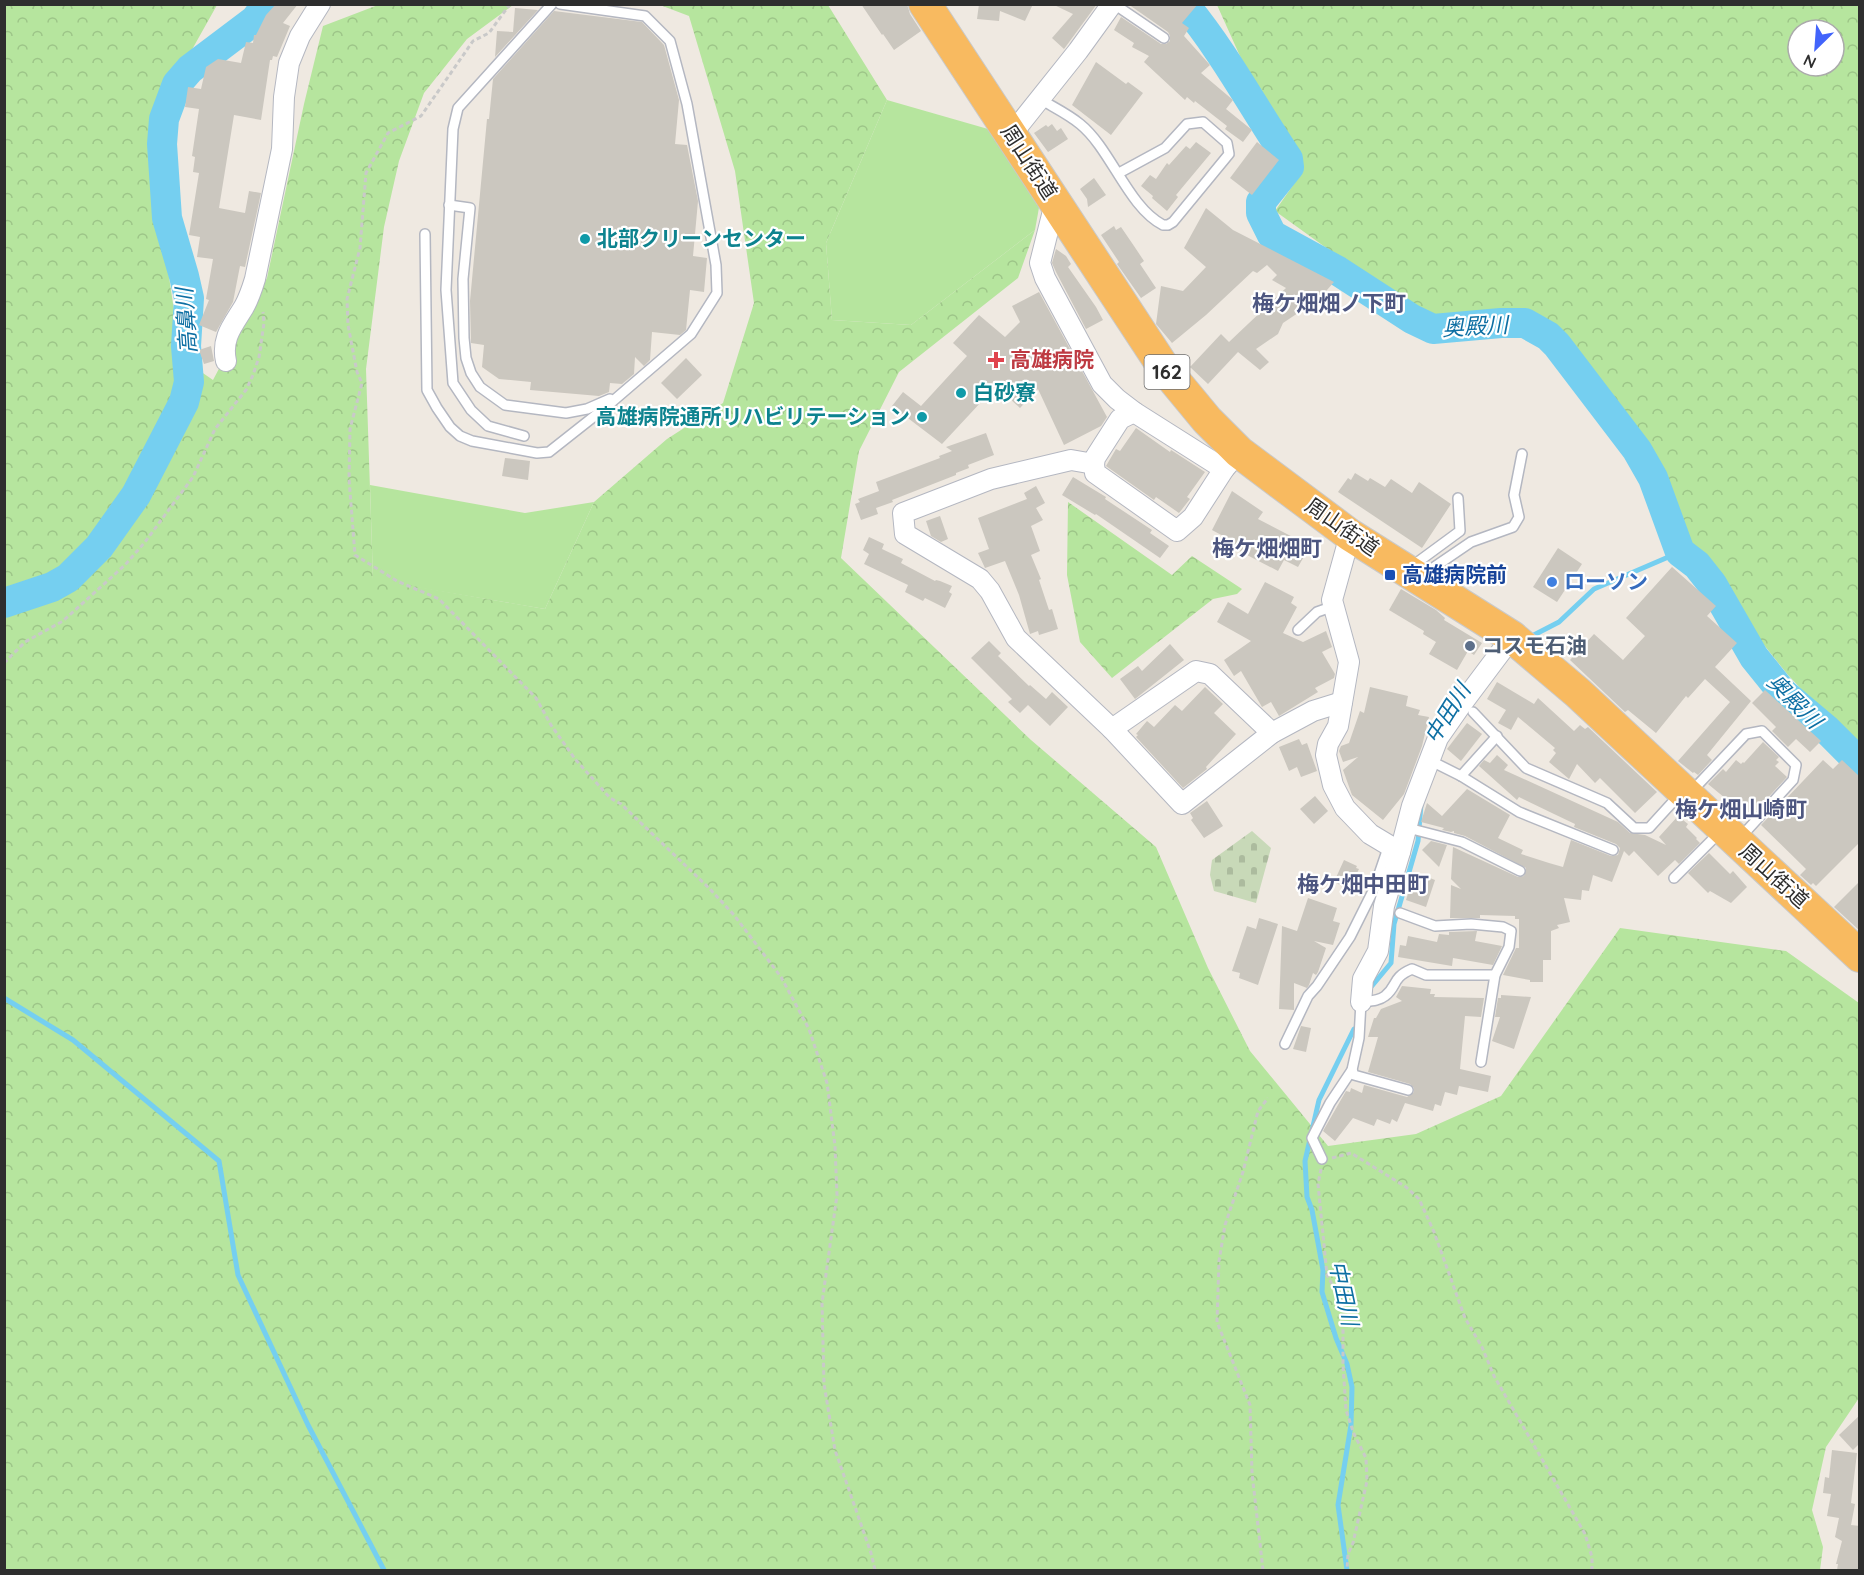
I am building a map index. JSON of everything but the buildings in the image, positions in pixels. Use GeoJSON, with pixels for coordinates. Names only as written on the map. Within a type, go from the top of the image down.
{"type":"FeatureCollection","features":[{"type":"Feature","properties":{"kind":"highway","name":"周山街道"},"geometry":{"type":"LineString","coordinates":[[926,4],[1164,368],[1207,420],[1232,460],[1517,641],[1578,693],[1860,956]]}},
{"type":"Feature","properties":{"kind":"street"},"geometry":{"type":"LineString","coordinates":[[226,361],[225,339],[249,296],[255,279],[282,149],[284,97],[289,63],[300,36],[320,4]]}},
{"type":"Feature","properties":{"kind":"street"},"geometry":{"type":"LineString","coordinates":[[1011,135],[1113,4]]}},
{"type":"Feature","properties":{"kind":"street"},"geometry":{"type":"LineString","coordinates":[[1055,203],[1040,262],[1045,278],[1102,384],[1134,412],[1232,460],[1193,517],[1177,531],[1095,473],[1095,458],[1120,419],[1134,412]]}},
{"type":"Feature","properties":{"kind":"street"},"geometry":{"type":"LineString","coordinates":[[1094,464],[1071,460],[991,479],[903,513],[905,534],[980,579],[990,591],[1016,638],[1112,729],[1182,804],[1272,733],[1313,711],[1342,702]]}},
{"type":"Feature","properties":{"kind":"street"},"geometry":{"type":"LineString","coordinates":[[1350,535],[1332,600],[1348,663],[1338,726],[1326,748],[1326,755],[1333,785],[1345,808],[1370,834],[1395,849]]}},
{"type":"Feature","properties":{"kind":"street"},"geometry":{"type":"LineString","coordinates":[[1361,1002],[1363,979],[1377,951],[1392,909],[1395,849],[1408,828],[1413,806],[1438,738],[1467,708],[1517,641]]}},
{"type":"Feature","properties":{"kind":"street"},"geometry":{"type":"LineString","coordinates":[[1112,729],[1196,671],[1210,674],[1272,733]]}},
{"type":"Feature","properties":{"kind":"lane"},"geometry":{"type":"LineString","coordinates":[[524,436],[488,426],[471,410],[453,383],[446,290],[453,129],[458,108],[552,4]]}},
{"type":"Feature","properties":{"kind":"lane"},"geometry":{"type":"LineString","coordinates":[[424,234],[427,390],[450,427],[460,436],[472,441],[537,453],[549,452],[691,334],[717,293],[716,265],[687,104],[670,41],[645,16],[560,4]]}},
{"type":"Feature","properties":{"kind":"lane"},"geometry":{"type":"LineString","coordinates":[[1113,4],[1164,38]]}},
{"type":"Feature","properties":{"kind":"lane"},"geometry":{"type":"LineString","coordinates":[[1040,99],[1081,124],[1119,173],[1138,203],[1157,222],[1168,225],[1173,222],[1229,154],[1227,143],[1203,122],[1187,123],[1165,148],[1119,173]]}},
{"type":"Feature","properties":{"kind":"lane"},"geometry":{"type":"LineString","coordinates":[[449,205],[470,208],[463,279],[464,338],[466,358],[471,373],[480,387],[505,405],[566,413],[588,409],[620,395]]}},
{"type":"Feature","properties":{"kind":"lane"},"geometry":{"type":"LineString","coordinates":[[1413,574],[1471,542],[1513,527],[1519,517],[1514,495],[1522,454]]}},
{"type":"Feature","properties":{"kind":"lane"},"geometry":{"type":"LineString","coordinates":[[1413,574],[1460,531],[1458,498]]}},
{"type":"Feature","properties":{"kind":"lane"},"geometry":{"type":"LineString","coordinates":[[1298,630],[1317,612],[1334,606]]}},
{"type":"Feature","properties":{"kind":"lane"},"geometry":{"type":"LineString","coordinates":[[1467,708],[1526,768],[1607,803],[1634,828],[1649,828],[1746,734],[1762,731],[1796,765],[1793,780],[1730,835],[1674,878]]}},
{"type":"Feature","properties":{"kind":"lane"},"geometry":{"type":"LineString","coordinates":[[1461,776],[1497,736]]}},
{"type":"Feature","properties":{"kind":"lane"},"geometry":{"type":"LineString","coordinates":[[1430,760],[1461,776],[1519,812],[1612,850]]}},
{"type":"Feature","properties":{"kind":"lane"},"geometry":{"type":"LineString","coordinates":[[1408,828],[1462,842],[1520,871]]}},
{"type":"Feature","properties":{"kind":"lane"},"geometry":{"type":"LineString","coordinates":[[1285,1044],[1308,996],[1350,937],[1395,849]]}},
{"type":"Feature","properties":{"kind":"lane"},"geometry":{"type":"LineString","coordinates":[[1392,909],[1435,926],[1471,924],[1503,927],[1511,931],[1509,947],[1495,975],[1481,1062]]}},
{"type":"Feature","properties":{"kind":"lane"},"geometry":{"type":"LineString","coordinates":[[1322,1159],[1312,1138],[1330,1103],[1352,1070],[1359,1038],[1361,1002],[1378,1000],[1386,996],[1400,974],[1412,969],[1426,975],[1495,975]]}},
{"type":"Feature","properties":{"kind":"lane"},"geometry":{"type":"LineString","coordinates":[[1352,1070],[1354,1075],[1408,1090]]}},
{"type":"Feature","properties":{"kind":"path"},"geometry":{"type":"LineString","coordinates":[[510,4],[489,33],[472,41],[421,116],[388,133],[366,173],[360,248],[347,299],[348,324],[357,372],[362,383],[350,429],[349,479],[356,555],[397,581],[439,599],[536,698],[551,725],[575,759],[610,798],[621,804],[734,915],[781,976],[809,1029],[827,1083],[835,1146],[837,1195],[822,1304],[824,1384],[835,1450],[875,1570]]}},
{"type":"Feature","properties":{"kind":"path"},"geometry":{"type":"LineString","coordinates":[[4,663],[25,642],[70,615],[124,565],[193,477],[215,429],[246,390],[254,375],[264,323],[262,300],[255,279]]}},
{"type":"Feature","properties":{"kind":"path"},"geometry":{"type":"LineString","coordinates":[[1263,1570],[1252,1473],[1250,1405],[1217,1322],[1219,1261],[1225,1226],[1243,1172],[1258,1111],[1268,1098]]}},
{"type":"Feature","properties":{"kind":"path"},"geometry":{"type":"LineString","coordinates":[[1347,1570],[1348,1554],[1353,1543],[1367,1481],[1366,1458],[1354,1434],[1346,1410],[1343,1304],[1327,1275],[1318,1184],[1322,1159],[1351,1153],[1406,1187],[1419,1198],[1434,1232],[1465,1318],[1482,1347],[1494,1376],[1585,1534],[1592,1557],[1592,1570]]}},
{"type":"Feature","properties":{"kind":"green space"},"geometry":{"type":"Polygon","coordinates":[[[5,5],[217,5],[157,112],[163,236],[181,358],[213,380],[267,278],[323,26],[378,5],[513,5],[467,39],[424,93],[399,161],[384,227],[366,369],[373,579],[545,609],[594,502],[667,439],[723,403],[754,303],[735,171],[689,16],[660,5],[828,5],[887,100],[826,243],[832,320],[911,325],[1035,230],[1018,278],[899,372],[859,451],[841,558],[1031,740],[1156,847],[1208,968],[1250,1051],[1328,1146],[1416,1134],[1501,1096],[1620,928],[1786,951],[1859,1003],[1859,1398],[1826,1447],[1812,1510],[1823,1547],[1820,1570],[5,1570],[5,5]]]}},
{"type":"Feature","properties":{"kind":"green space"},"geometry":{"type":"Polygon","coordinates":[[[1217,5],[1859,5],[1859,750],[1788,675],[1701,566],[1672,516],[1592,393],[1562,340],[1529,327],[1455,328],[1414,311],[1275,211],[1303,171],[1253,85],[1217,5]]]}},
{"type":"Feature","properties":{"kind":"green space"},"geometry":{"type":"Polygon","coordinates":[[[887,100],[995,131],[1040,202],[1035,230],[911,325],[832,320],[826,243],[887,100]]]}},
{"type":"Feature","properties":{"kind":"green space"},"geometry":{"type":"Polygon","coordinates":[[[370,485],[525,513],[594,502],[545,609],[373,580],[370,485]]]}},
{"type":"Feature","properties":{"kind":"green space"},"geometry":{"type":"Polygon","coordinates":[[[1068,502],[1172,575],[1192,556],[1242,589],[1237,594],[1213,599],[1112,678],[1080,642],[1067,575],[1068,502]]]}},
{"type":"Feature","properties":{"kind":"green space"},"geometry":{"type":"Polygon","coordinates":[[[1252,831],[1271,848],[1256,903],[1214,891],[1210,875],[1212,860],[1252,831]]]}},
{"type":"Feature","properties":{"kind":"waterway","name":"高鼻川"},"geometry":{"type":"LineString","coordinates":[[4,603],[52,587],[68,578],[99,547],[136,495],[184,402],[189,382],[186,346],[189,298],[167,218],[162,144],[164,119],[177,84],[190,69],[255,20],[267,4]]}},
{"type":"Feature","properties":{"kind":"waterway","name":"奥殿川"},"geometry":{"type":"LineString","coordinates":[[1184,4],[1225,60],[1288,159],[1289,167],[1261,202],[1261,213],[1272,235],[1338,271],[1412,319],[1433,329],[1525,323],[1548,336],[1637,450],[1653,478],[1680,552],[1697,565],[1712,584],[1754,657],[1783,693],[1827,730],[1860,763]]}},
{"type":"Feature","properties":{"kind":"waterway","name":"中田川"},"geometry":{"type":"LineString","coordinates":[[1528,638],[1559,622],[1594,589],[1680,552]]}},
{"type":"Feature","properties":{"kind":"waterway","name":"中田川"},"geometry":{"type":"LineString","coordinates":[[1371,987],[1391,963],[1394,924],[1418,841],[1421,804]]}},
{"type":"Feature","properties":{"kind":"waterway"},"geometry":{"type":"LineString","coordinates":[[4,998],[73,1040],[219,1161],[238,1275],[308,1425],[384,1570]]}},
{"type":"Feature","properties":{"kind":"waterway","name":"中田川"},"geometry":{"type":"LineString","coordinates":[[1347,1570],[1338,1505],[1351,1425],[1352,1387],[1347,1364],[1336,1338],[1322,1292],[1323,1270],[1312,1210],[1307,1197],[1305,1161],[1319,1100],[1354,1029]]}},
{"type":"Feature","properties":{"kind":"place","name":"北部クリーンセンター"},"geometry":{"type":"Point","coordinates":[585,239]}},
{"type":"Feature","properties":{"kind":"place","name":"高雄病院"},"geometry":{"type":"Point","coordinates":[996,360]}},
{"type":"Feature","properties":{"kind":"place","name":"白砂寮"},"geometry":{"type":"Point","coordinates":[961,393]}},
{"type":"Feature","properties":{"kind":"place","name":"高雄病院通所リハビリテーション"},"geometry":{"type":"Point","coordinates":[922,417]}},
{"type":"Feature","properties":{"kind":"place","name":"高雄病院前"},"geometry":{"type":"Point","coordinates":[1390,575]}},
{"type":"Feature","properties":{"kind":"place","name":"ローソン"},"geometry":{"type":"Point","coordinates":[1552,582]}},
{"type":"Feature","properties":{"kind":"place","name":"コスモ石油"},"geometry":{"type":"Point","coordinates":[1470,646]}},
{"type":"Feature","properties":{"kind":"district","name":"梅ケ畑畑ノ下町"},"geometry":{"type":"Point","coordinates":[1329,303]}},
{"type":"Feature","properties":{"kind":"district","name":"梅ケ畑畑町"},"geometry":{"type":"Point","coordinates":[1267,548]}},
{"type":"Feature","properties":{"kind":"district","name":"梅ケ畑山崎町"},"geometry":{"type":"Point","coordinates":[1741,809]}},
{"type":"Feature","properties":{"kind":"district","name":"梅ケ畑中田町"},"geometry":{"type":"Point","coordinates":[1363,884]}}]}
